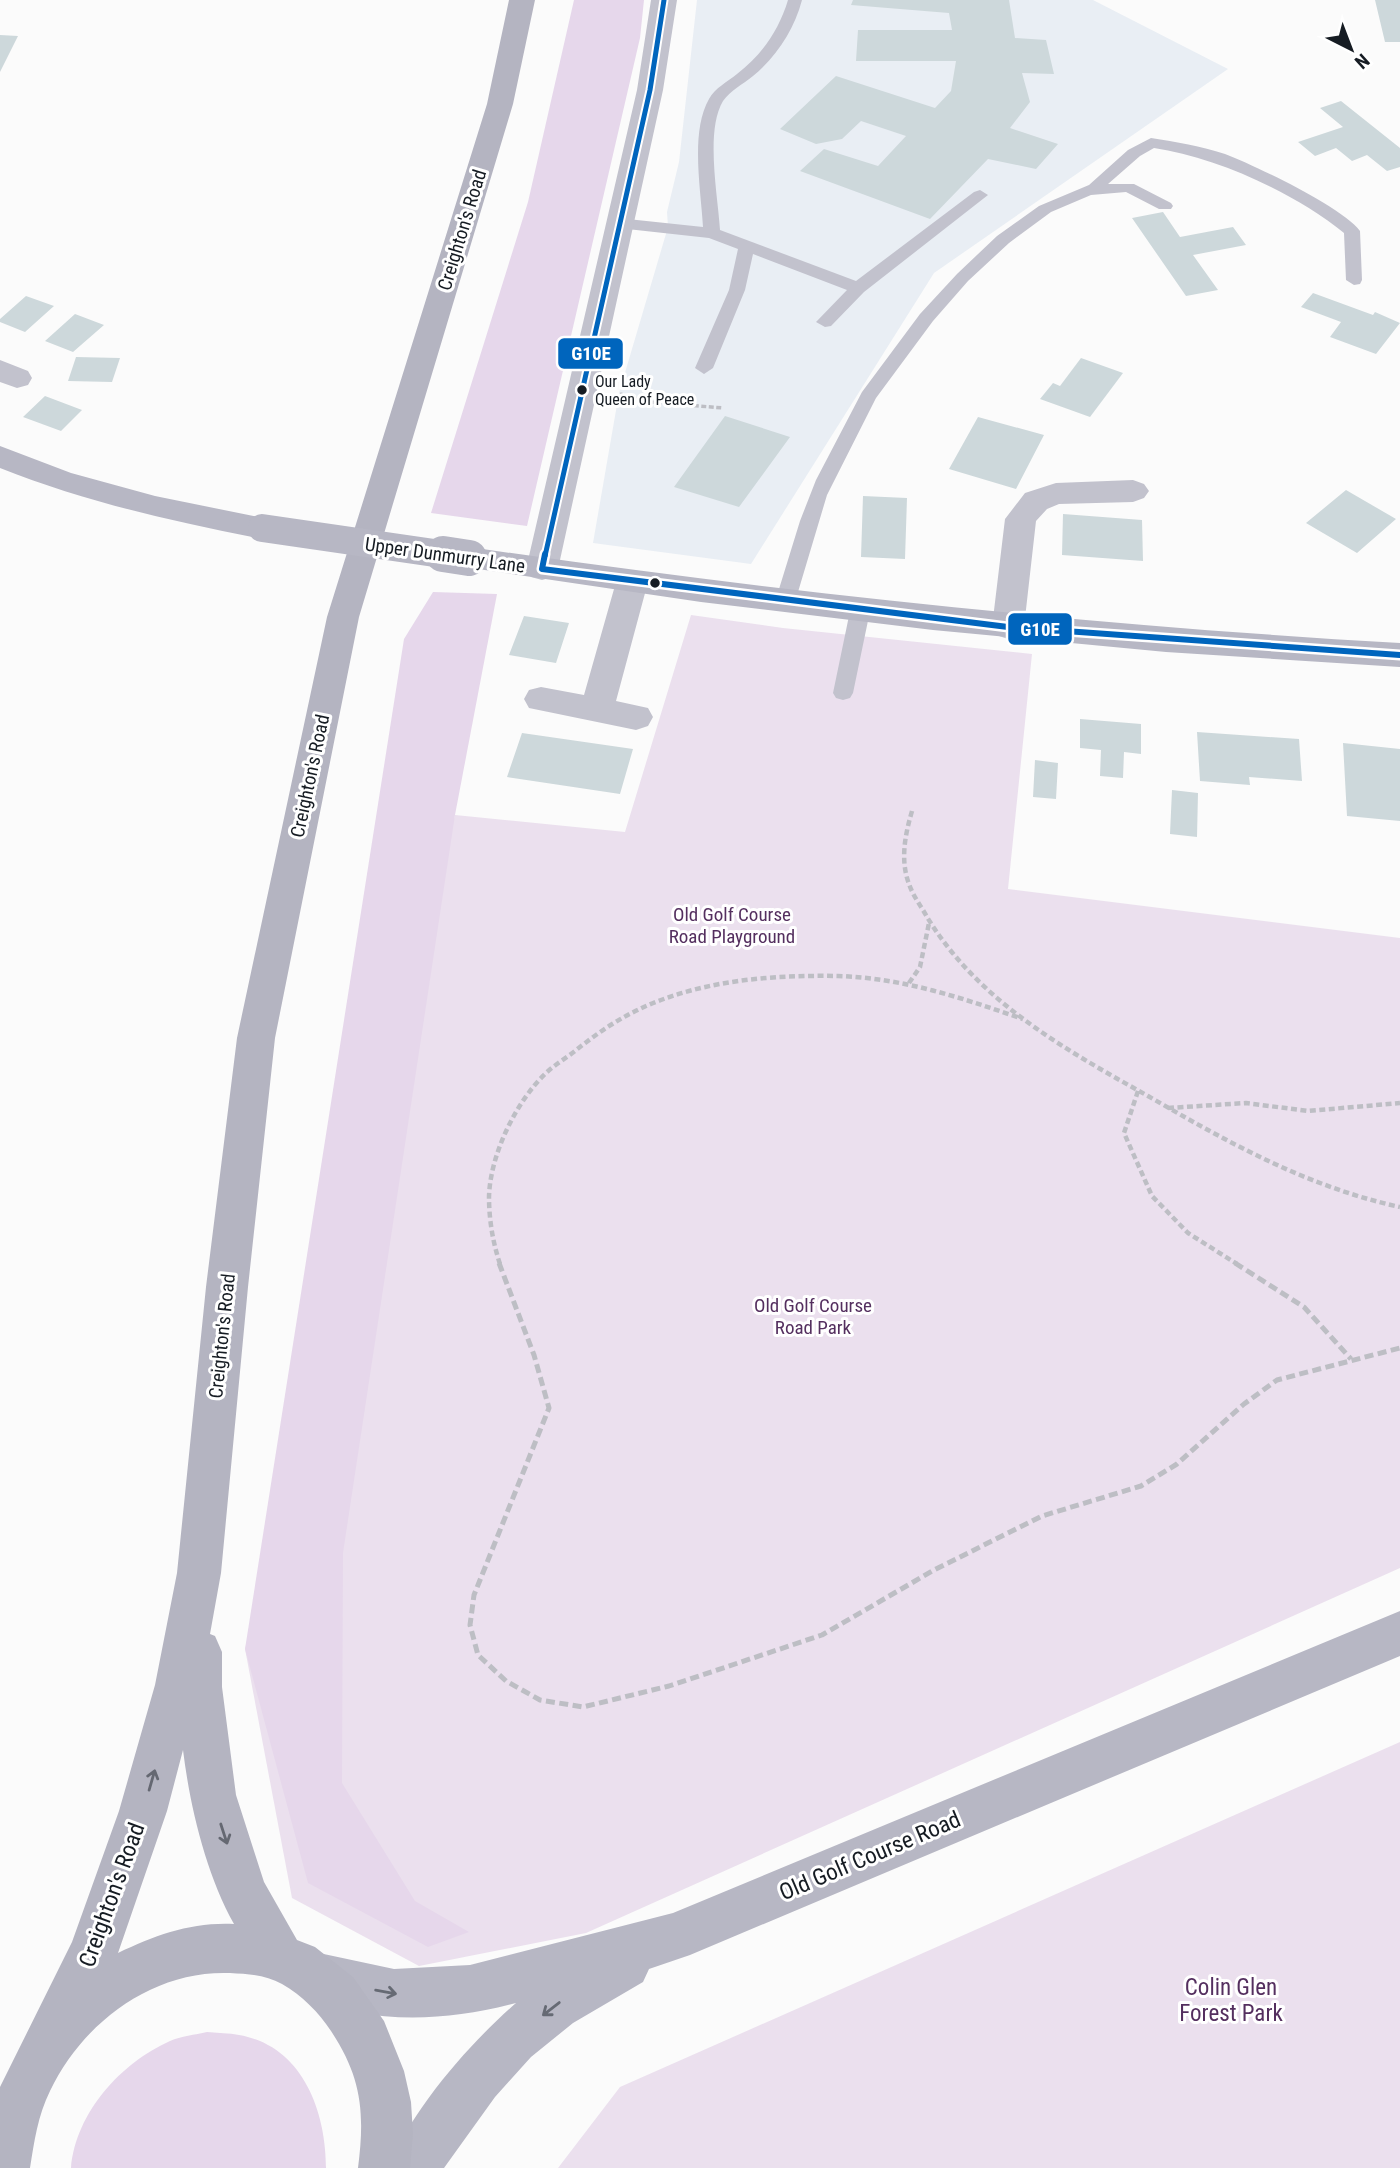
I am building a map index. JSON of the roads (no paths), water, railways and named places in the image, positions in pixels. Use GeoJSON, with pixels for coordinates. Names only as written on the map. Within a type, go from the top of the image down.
{"type":"FeatureCollection","features":[{"type":"Feature","properties":{"kind":"highway","name":"Creighton's Road"},"geometry":{"type":"LineString","coordinates":[[3,2146],[16,2109],[93,1954],[143,1811],[178,1685],[199,1573],[227,1287],[256,1038],[343,617],[500,104],[522,0]]}},
{"type":"Feature","properties":{"kind":"highway","name":"Creighton's Road"},"geometry":{"type":"LineString","coordinates":[[199,1573],[199,1687],[212,1795],[243,1894],[299,1967],[353,2013],[379,2067],[389,2131],[384,2168]]}},
{"type":"Feature","properties":{"kind":"highway"},"geometry":{"type":"LineString","coordinates":[[40,2060],[86,2003],[132,1969],[184,1949],[233,1946],[299,1967]]}},
{"type":"Feature","properties":{"kind":"street"},"geometry":{"type":"LineString","coordinates":[[542,569],[650,90],[664,0]]}},
{"type":"Feature","properties":{"kind":"street","name":"Upper Dunmurry Lane"},"geometry":{"type":"LineString","coordinates":[[0,456],[60,480],[155,507],[262,528],[632,582],[1008,627],[1400,655]]}},
{"type":"Feature","properties":{"kind":"street"},"geometry":{"type":"LineString","coordinates":[[1008,627],[1021,519],[1036,501],[1056,494],[1133,491]]}},
{"type":"Feature","properties":{"kind":"street"},"geometry":{"type":"LineString","coordinates":[[597,709],[632,582]]}},
{"type":"Feature","properties":{"kind":"street"},"geometry":{"type":"LineString","coordinates":[[541,699],[636,717]]}},
{"type":"Feature","properties":{"kind":"street","name":"Old Golf Course Road"},"geometry":{"type":"LineString","coordinates":[[299,1967],[394,1994],[470,1990],[673,1938],[1400,1633]]}},
{"type":"Feature","properties":{"kind":"street"},"geometry":{"type":"LineString","coordinates":[[414,2168],[441,2126],[492,2060],[554,2006],[673,1938]]}},
{"type":"Feature","properties":{"kind":"lane"},"geometry":{"type":"LineString","coordinates":[[712,233],[705,143],[716,100],[754,68],[776,41],[783,32],[795,0]]}},
{"type":"Feature","properties":{"kind":"lane"},"geometry":{"type":"LineString","coordinates":[[1096,186],[1134,153],[1151,143],[1185,148],[1220,158],[1326,210],[1352,231],[1354,280]]}},
{"type":"Feature","properties":{"kind":"lane"},"geometry":{"type":"LineString","coordinates":[[785,601],[819,494],[874,387],[962,278],[1019,227],[1066,195],[1096,186],[1125,185],[1152,194],[1165,206]]}},
{"type":"Feature","properties":{"kind":"lane"},"geometry":{"type":"LineString","coordinates":[[825,322],[858,288],[980,195]]}},
{"type":"Feature","properties":{"kind":"lane"},"geometry":{"type":"LineString","coordinates":[[618,223],[712,233],[858,288]]}},
{"type":"Feature","properties":{"kind":"lane"},"geometry":{"type":"LineString","coordinates":[[704,368],[737,289],[747,246]]}},
{"type":"Feature","properties":{"kind":"lane"},"geometry":{"type":"LineString","coordinates":[[843,693],[860,611]]}},
{"type":"Feature","properties":{"kind":"place","name":"Our Lady Queen of Peace"},"geometry":{"type":"Point","coordinates":[582,390]}},
{"type":"Feature","properties":{"kind":"park label","name":"Old Golf Course Road Playground"},"geometry":{"type":"Point","coordinates":[732,925]}},
{"type":"Feature","properties":{"kind":"park label","name":"Old Golf Course Road Park"},"geometry":{"type":"Point","coordinates":[813,1316]}},
{"type":"Feature","properties":{"kind":"park label","name":"Colin Glen Forest Park"},"geometry":{"type":"Point","coordinates":[1231,2000]}}]}
